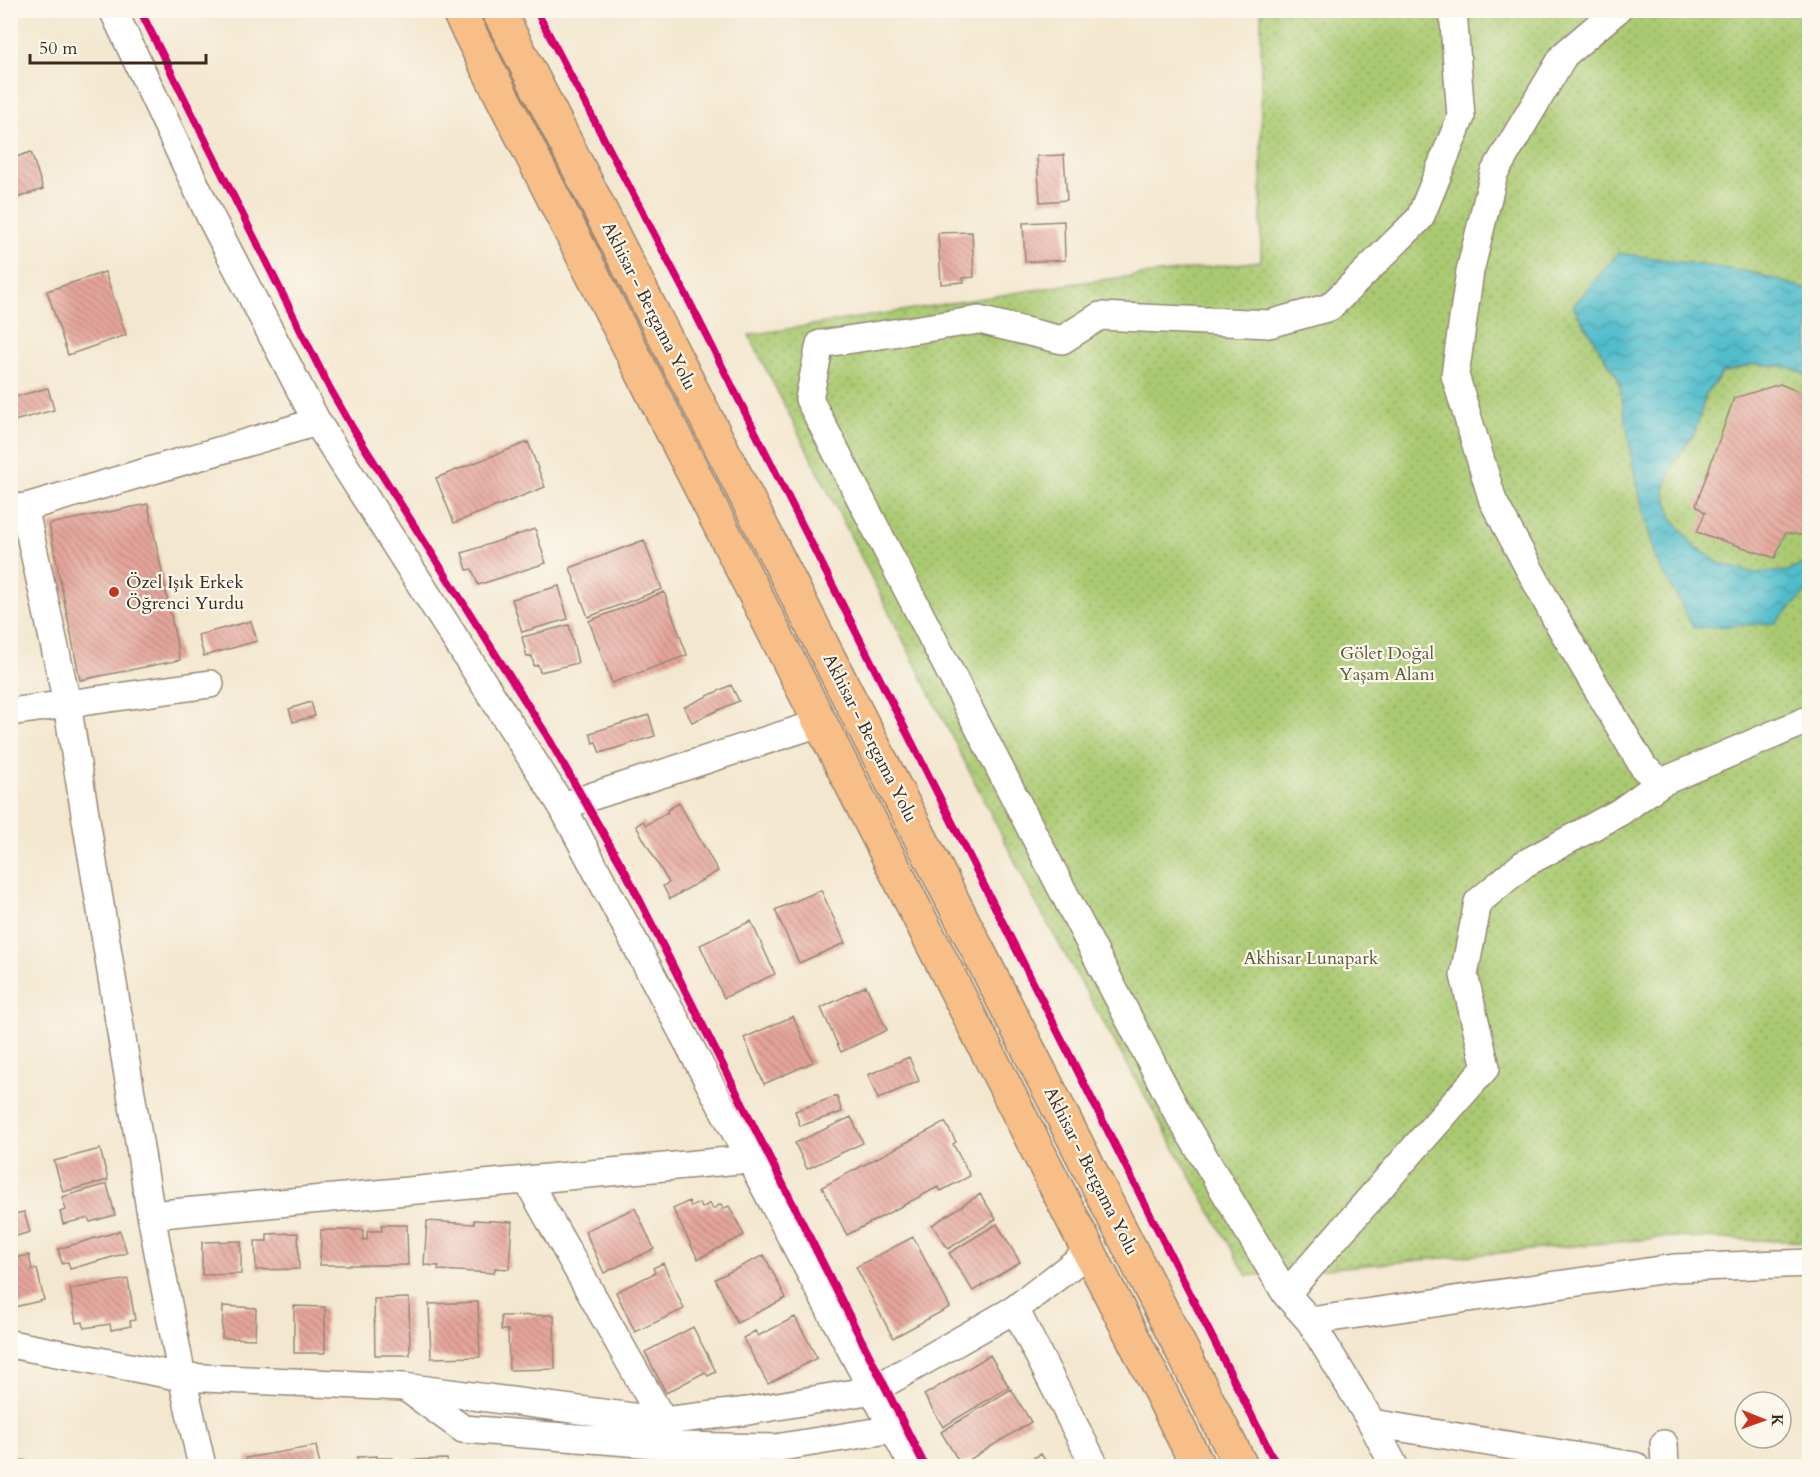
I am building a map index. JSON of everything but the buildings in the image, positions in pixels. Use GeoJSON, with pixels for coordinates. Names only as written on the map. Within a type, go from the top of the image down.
{"type":"FeatureCollection","features":[{"type":"Feature","properties":{"kind":"main road","name":"Akhisar - Bergama Yolu"},"geometry":{"type":"LineString","coordinates":[[458,10],[1198,1467]]}},
{"type":"Feature","properties":{"kind":"main road","name":"Akhisar - Bergama Yolu"},"geometry":{"type":"LineString","coordinates":[[498,10],[1241,1467]]}},
{"type":"Feature","properties":{"kind":"street"},"geometry":{"type":"LineString","coordinates":[[113,10],[210,216],[317,422],[562,806],[913,1467]]}},
{"type":"Feature","properties":{"kind":"street"},"geometry":{"type":"LineString","coordinates":[[1394,1467],[1372,1423],[1310,1321],[1286,1294],[1177,1112],[809,399],[820,344],[979,320],[1062,340],[1100,316],[1269,324],[1330,307],[1420,218],[1461,117],[1453,10]]}},
{"type":"Feature","properties":{"kind":"street"},"geometry":{"type":"LineString","coordinates":[[1617,10],[1564,56],[1494,173],[1470,271],[1455,375],[1493,501],[1556,619],[1644,768],[1662,782]]}},
{"type":"Feature","properties":{"kind":"street"},"geometry":{"type":"LineString","coordinates":[[202,1467],[151,1215],[64,687],[26,516],[20,507],[317,422]]}},
{"type":"Feature","properties":{"kind":"street"},"geometry":{"type":"LineString","coordinates":[[10,712],[210,684]]}},
{"type":"Feature","properties":{"kind":"street"},"geometry":{"type":"LineString","coordinates":[[1286,1294],[1486,1067],[1464,975],[1478,902],[1524,864],[1620,812],[1662,782],[1809,719]]}},
{"type":"Feature","properties":{"kind":"street"},"geometry":{"type":"LineString","coordinates":[[562,806],[820,723]]}},
{"type":"Feature","properties":{"kind":"street"},"geometry":{"type":"LineString","coordinates":[[151,1215],[750,1159]]}},
{"type":"Feature","properties":{"kind":"street"},"geometry":{"type":"LineString","coordinates":[[527,1180],[663,1421]]}},
{"type":"Feature","properties":{"kind":"street"},"geometry":{"type":"LineString","coordinates":[[10,1344],[182,1377],[404,1387],[663,1421],[748,1411],[873,1390],[1015,1309],[1089,1252]]}},
{"type":"Feature","properties":{"kind":"street"},"geometry":{"type":"LineString","coordinates":[[1310,1321],[1674,1268],[1809,1263]]}},
{"type":"Feature","properties":{"kind":"street"},"geometry":{"type":"LineString","coordinates":[[1015,1309],[1095,1467]]}},
{"type":"Feature","properties":{"kind":"street"},"geometry":{"type":"LineString","coordinates":[[404,1387],[463,1428],[684,1456],[775,1448],[894,1429]]}},
{"type":"Feature","properties":{"kind":"street"},"geometry":{"type":"LineString","coordinates":[[1372,1423],[1635,1467]]}},
{"type":"Feature","properties":{"kind":"green space","name":"Gölet Doğal Yaşam Alanı"},"geometry":{"type":"Polygon","coordinates":[[[1261,11],[1809,11],[1809,1242],[1671,1237],[1247,1276],[1037,905],[749,335],[1084,282],[1261,261],[1261,11]]]}},
{"type":"Feature","properties":{"kind":"water"},"geometry":{"type":"Polygon","coordinates":[[[1618,253],[1755,273],[1809,290],[1809,376],[1790,367],[1755,364],[1722,373],[1706,394],[1695,432],[1674,463],[1664,489],[1672,518],[1693,545],[1721,564],[1754,573],[1788,571],[1809,562],[1809,590],[1775,623],[1694,628],[1655,557],[1634,471],[1619,380],[1573,306],[1618,253]]]}},
{"type":"Feature","properties":{"kind":"cycle path"},"geometry":{"type":"LineString","coordinates":[[140,10],[329,387],[353,429],[546,734],[626,873],[925,1466]]}},
{"type":"Feature","properties":{"kind":"cycle path"},"geometry":{"type":"LineString","coordinates":[[536,10],[684,291],[1277,1466]]}},
{"type":"Feature","properties":{"kind":"place","name":"Özel Işık Erkek Öğrenci Yurdu"},"geometry":{"type":"Point","coordinates":[114,592]}},
{"type":"Feature","properties":{"kind":"park label","name":"Akhisar Lunapark"},"geometry":{"type":"Point","coordinates":[1311,958]}}]}
